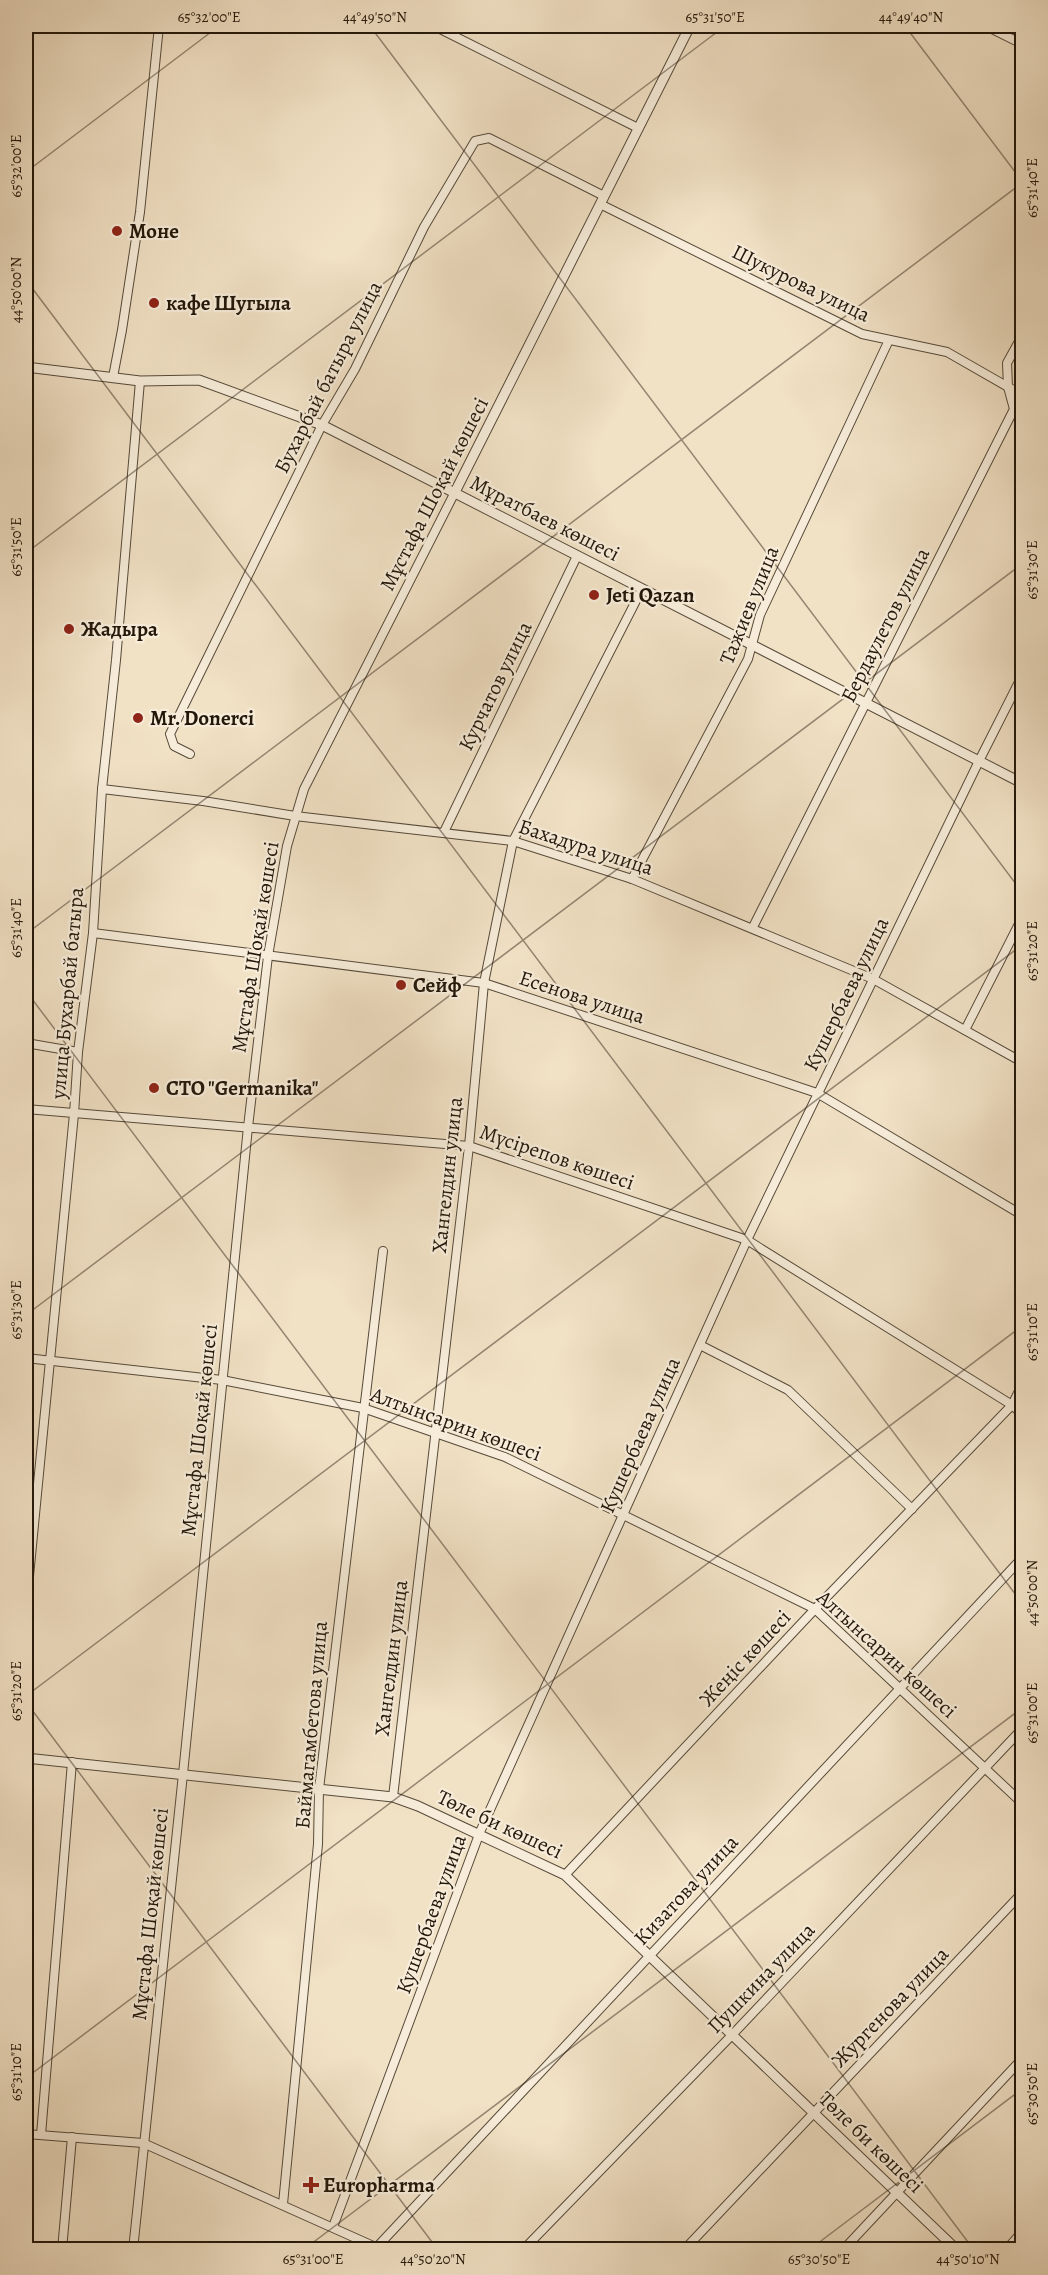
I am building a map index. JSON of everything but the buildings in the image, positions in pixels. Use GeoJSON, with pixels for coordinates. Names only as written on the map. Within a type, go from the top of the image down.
{"type":"FeatureCollection","features":[{"type":"Feature","properties":{"kind":"street"},"geometry":{"type":"LineString","coordinates":[[113,377],[140,212],[159,26]]}},
{"type":"Feature","properties":{"kind":"street"},"geometry":{"type":"LineString","coordinates":[[434,26],[639,128]]}},
{"type":"Feature","properties":{"kind":"street","name":"Мұстафа Шоқай көшесі"},"geometry":{"type":"LineString","coordinates":[[133,2250],[248,1127],[268,956],[287,846],[304,789],[690,26]]}},
{"type":"Feature","properties":{"kind":"street"},"geometry":{"type":"LineString","coordinates":[[986,26],[1020,43]]}},
{"type":"Feature","properties":{"kind":"street","name":"Бухарбай батыра улица"},"geometry":{"type":"LineString","coordinates":[[190,754],[174,746],[170,734],[322,425],[355,369],[424,227],[475,141],[489,138],[602,200]]}},
{"type":"Feature","properties":{"kind":"street","name":"Шукурова улица"},"geometry":{"type":"LineString","coordinates":[[602,200],[862,334],[947,352],[1023,395]]}},
{"type":"Feature","properties":{"kind":"street","name":"Бердаулетов улица"},"geometry":{"type":"LineString","coordinates":[[753,927],[1014,409],[1008,387],[1007,363],[1023,336]]}},
{"type":"Feature","properties":{"kind":"street","name":"Тажиев улица"},"geometry":{"type":"LineString","coordinates":[[632,879],[748,659],[760,615],[889,340]]}},
{"type":"Feature","properties":{"kind":"street","name":"Мұратбаев көшесі"},"geometry":{"type":"LineString","coordinates":[[26,367],[140,381],[199,380],[322,425],[1023,783]]}},
{"type":"Feature","properties":{"kind":"street","name":"улица Бухарбай батыра"},"geometry":{"type":"LineString","coordinates":[[26,1607],[74,1114],[78,1052],[93,933],[102,789],[116,660],[140,381]]}},
{"type":"Feature","properties":{"kind":"street","name":"Курчатов улица"},"geometry":{"type":"LineString","coordinates":[[444,832],[577,556]]}},
{"type":"Feature","properties":{"kind":"street","name":"Хангелдин улица"},"geometry":{"type":"LineString","coordinates":[[393,1797],[469,1146],[484,983],[513,841],[642,589]]}},
{"type":"Feature","properties":{"kind":"street","name":"Кушербаева улица"},"geometry":{"type":"LineString","coordinates":[[333,2227],[480,1833],[747,1240],[979,761],[1023,676]]}},
{"type":"Feature","properties":{"kind":"street","name":"Бахадура улица"},"geometry":{"type":"LineString","coordinates":[[102,789],[203,801],[295,816],[513,841],[632,879],[753,927],[873,979],[1023,1062]]}},
{"type":"Feature","properties":{"kind":"street"},"geometry":{"type":"LineString","coordinates":[[965,1030],[1023,918]]}},
{"type":"Feature","properties":{"kind":"street","name":"Есенова улица"},"geometry":{"type":"LineString","coordinates":[[93,933],[484,983],[817,1093],[1023,1215]]}},
{"type":"Feature","properties":{"kind":"street"},"geometry":{"type":"LineString","coordinates":[[26,1043],[78,1052]]}},
{"type":"Feature","properties":{"kind":"street","name":"Мүсірепов көшесі"},"geometry":{"type":"LineString","coordinates":[[26,1109],[469,1146],[747,1240],[1023,1414]]}},
{"type":"Feature","properties":{"kind":"street","name":"Баймагамбетова улица"},"geometry":{"type":"LineString","coordinates":[[283,2204],[318,1844],[319,1789],[382,1251]]}},
{"type":"Feature","properties":{"kind":"street"},"geometry":{"type":"LineString","coordinates":[[700,1345],[788,1390],[912,1509]]}},
{"type":"Feature","properties":{"kind":"street","name":"Алтынсарин көшесі"},"geometry":{"type":"LineString","coordinates":[[26,1358],[222,1380],[363,1408],[505,1457],[815,1609],[1023,1803]]}},
{"type":"Feature","properties":{"kind":"street","name":"Жеңіс көшесі"},"geometry":{"type":"LineString","coordinates":[[565,1875],[815,1609],[1012,1405],[1023,1385]]}},
{"type":"Feature","properties":{"kind":"street","name":"Кизатова улица"},"geometry":{"type":"LineString","coordinates":[[379,2248],[649,1956],[1023,1558]]}},
{"type":"Feature","properties":{"kind":"street","name":"Пушкина улица"},"geometry":{"type":"LineString","coordinates":[[523,2250],[1023,1730]]}},
{"type":"Feature","properties":{"kind":"street","name":"Төле би көшесі"},"geometry":{"type":"LineString","coordinates":[[26,1758],[393,1797],[480,1833],[565,1875],[957,2250]]}},
{"type":"Feature","properties":{"kind":"street"},"geometry":{"type":"LineString","coordinates":[[41,2135],[72,1762]]}},
{"type":"Feature","properties":{"kind":"street","name":"Жургенова улица"},"geometry":{"type":"LineString","coordinates":[[684,2250],[1023,1893]]}},
{"type":"Feature","properties":{"kind":"street"},"geometry":{"type":"LineString","coordinates":[[843,2250],[1023,2059]]}},
{"type":"Feature","properties":{"kind":"street"},"geometry":{"type":"LineString","coordinates":[[26,2134],[143,2143],[379,2248]]}},
{"type":"Feature","properties":{"kind":"street"},"geometry":{"type":"LineString","coordinates":[[62,2250],[72,2138]]}},
{"type":"Feature","properties":{"kind":"street"},"geometry":{"type":"LineString","coordinates":[[1006,2250],[1023,2232]]}},
{"type":"Feature","properties":{"kind":"place","name":"Моне"},"geometry":{"type":"Point","coordinates":[117,231]}},
{"type":"Feature","properties":{"kind":"place","name":"кафе Шугыла"},"geometry":{"type":"Point","coordinates":[154,303]}},
{"type":"Feature","properties":{"kind":"place","name":"Jeti Qazan"},"geometry":{"type":"Point","coordinates":[594,595]}},
{"type":"Feature","properties":{"kind":"place","name":"Жадыра"},"geometry":{"type":"Point","coordinates":[69,629]}},
{"type":"Feature","properties":{"kind":"place","name":"Mr. Donerci"},"geometry":{"type":"Point","coordinates":[138,718]}},
{"type":"Feature","properties":{"kind":"place","name":"Сейф"},"geometry":{"type":"Point","coordinates":[401,985]}},
{"type":"Feature","properties":{"kind":"place","name":"СТО \"Germanika\""},"geometry":{"type":"Point","coordinates":[154,1088]}},
{"type":"Feature","properties":{"kind":"place","name":"Europharma"},"geometry":{"type":"Point","coordinates":[311,2185]}}]}
